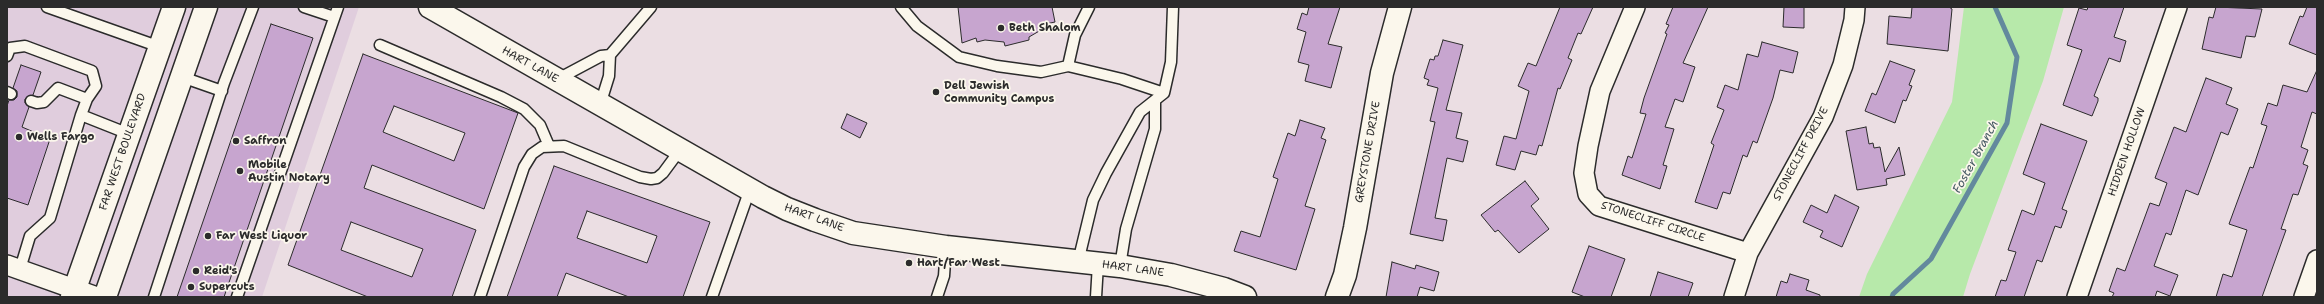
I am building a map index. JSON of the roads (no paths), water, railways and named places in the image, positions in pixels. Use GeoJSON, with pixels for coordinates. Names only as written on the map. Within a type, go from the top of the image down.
{"type":"FeatureCollection","features":[{"type":"Feature","properties":{"kind":"street","name":"FAR WEST BOULEVARD"},"geometry":{"type":"LineString","coordinates":[[73,293],[174,7]]}},
{"type":"Feature","properties":{"kind":"street"},"geometry":{"type":"LineString","coordinates":[[105,297],[206,7]]}},
{"type":"Feature","properties":{"kind":"street","name":"HART LANE"},"geometry":{"type":"LineString","coordinates":[[430,7],[600,105],[787,209],[853,233],[946,247],[1120,266],[1171,275],[1224,289],[1245,297]]}},
{"type":"Feature","properties":{"kind":"street","name":"GREYSTONE DRIVE"},"geometry":{"type":"LineString","coordinates":[[1337,297],[1345,275],[1355,228],[1382,73],[1400,7]]}},
{"type":"Feature","properties":{"kind":"street","name":"STONECLIFF CIRCLE"},"geometry":{"type":"LineString","coordinates":[[1634,7],[1600,91],[1588,146],[1584,173],[1588,194],[1599,206],[1748,253]]}},
{"type":"Feature","properties":{"kind":"street","name":"STONECLIFF DRIVE"},"geometry":{"type":"LineString","coordinates":[[1734,297],[1748,253],[1823,117],[1843,65],[1854,20],[1854,7]]}},
{"type":"Feature","properties":{"kind":"street","name":"HIDDEN HOLLOW"},"geometry":{"type":"LineString","coordinates":[[2077,297],[2177,7]]}},
{"type":"Feature","properties":{"kind":"street"},"geometry":{"type":"LineString","coordinates":[[2304,297],[2317,260]]}},
{"type":"Feature","properties":{"kind":"street"},"geometry":{"type":"LineString","coordinates":[[14,267],[73,293],[97,297]]}},
{"type":"Feature","properties":{"kind":"lane"},"geometry":{"type":"LineString","coordinates":[[47,7],[160,47]]}},
{"type":"Feature","properties":{"kind":"lane"},"geometry":{"type":"LineString","coordinates":[[154,297],[222,91],[254,7]]}},
{"type":"Feature","properties":{"kind":"lane"},"geometry":{"type":"LineString","coordinates":[[304,7],[334,17]]}},
{"type":"Feature","properties":{"kind":"lane"},"geometry":{"type":"LineString","coordinates":[[236,297],[338,7]]}},
{"type":"Feature","properties":{"kind":"lane"},"geometry":{"type":"LineString","coordinates":[[600,105],[609,76],[610,55],[652,7]]}},
{"type":"Feature","properties":{"kind":"lane"},"geometry":{"type":"LineString","coordinates":[[901,7],[917,26],[959,57],[997,66],[1041,72],[1068,66],[1122,79],[1164,93]]}},
{"type":"Feature","properties":{"kind":"lane"},"geometry":{"type":"LineString","coordinates":[[1068,66],[1075,35],[1089,7]]}},
{"type":"Feature","properties":{"kind":"lane"},"geometry":{"type":"LineString","coordinates":[[1096,297],[1088,263],[1093,200],[1140,112],[1164,93],[1171,62],[1173,7]]}},
{"type":"Feature","properties":{"kind":"lane"},"geometry":{"type":"LineString","coordinates":[[380,45],[501,97],[524,109],[540,125],[550,146]]}},
{"type":"Feature","properties":{"kind":"lane"},"geometry":{"type":"LineString","coordinates":[[7,56],[10,48],[25,46],[92,70],[96,86],[87,99],[81,115],[50,218],[30,236],[14,267]]}},
{"type":"Feature","properties":{"kind":"lane"},"geometry":{"type":"LineString","coordinates":[[556,80],[601,56],[610,55]]}},
{"type":"Feature","properties":{"kind":"lane"},"geometry":{"type":"LineString","coordinates":[[182,77],[222,91]]}},
{"type":"Feature","properties":{"kind":"lane"},"geometry":{"type":"LineString","coordinates":[[31,101],[37,103],[44,102],[58,88],[87,99]]}},
{"type":"Feature","properties":{"kind":"lane"},"geometry":{"type":"LineString","coordinates":[[1120,266],[1126,229],[1155,129],[1155,101]]}},
{"type":"Feature","properties":{"kind":"lane"},"geometry":{"type":"LineString","coordinates":[[81,115],[129,134]]}},
{"type":"Feature","properties":{"kind":"lane"},"geometry":{"type":"LineString","coordinates":[[480,297],[524,168],[532,154],[542,147],[564,146],[640,178],[657,178],[680,150]]}},
{"type":"Feature","properties":{"kind":"lane"},"geometry":{"type":"LineString","coordinates":[[712,297],[750,189]]}},
{"type":"Feature","properties":{"kind":"lane"},"geometry":{"type":"LineString","coordinates":[[937,297],[944,276],[946,247]]}},
{"type":"Feature","properties":{"kind":"waterway","name":"Foster Branch"},"geometry":{"type":"LineString","coordinates":[[1892,297],[1893,294],[1931,259],[2007,123],[2017,57],[1995,7]]}},
{"type":"Feature","properties":{"kind":"place","name":"Beth Shalom"},"geometry":{"type":"Point","coordinates":[1001,28]}},
{"type":"Feature","properties":{"kind":"place","name":"Dell Jewish Community Campus"},"geometry":{"type":"Point","coordinates":[936,92]}},
{"type":"Feature","properties":{"kind":"place","name":"Wells Fargo"},"geometry":{"type":"Point","coordinates":[19,137]}},
{"type":"Feature","properties":{"kind":"place","name":"Saffron"},"geometry":{"type":"Point","coordinates":[236,141]}},
{"type":"Feature","properties":{"kind":"place","name":"Mobile Austin Notary"},"geometry":{"type":"Point","coordinates":[240,171]}},
{"type":"Feature","properties":{"kind":"place","name":"Far West Liquor"},"geometry":{"type":"Point","coordinates":[208,236]}},
{"type":"Feature","properties":{"kind":"place","name":"Hart/Far West"},"geometry":{"type":"Point","coordinates":[909,263]}},
{"type":"Feature","properties":{"kind":"place","name":"Reid's"},"geometry":{"type":"Point","coordinates":[196,271]}},
{"type":"Feature","properties":{"kind":"place","name":"Supercuts"},"geometry":{"type":"Point","coordinates":[191,287]}}]}
